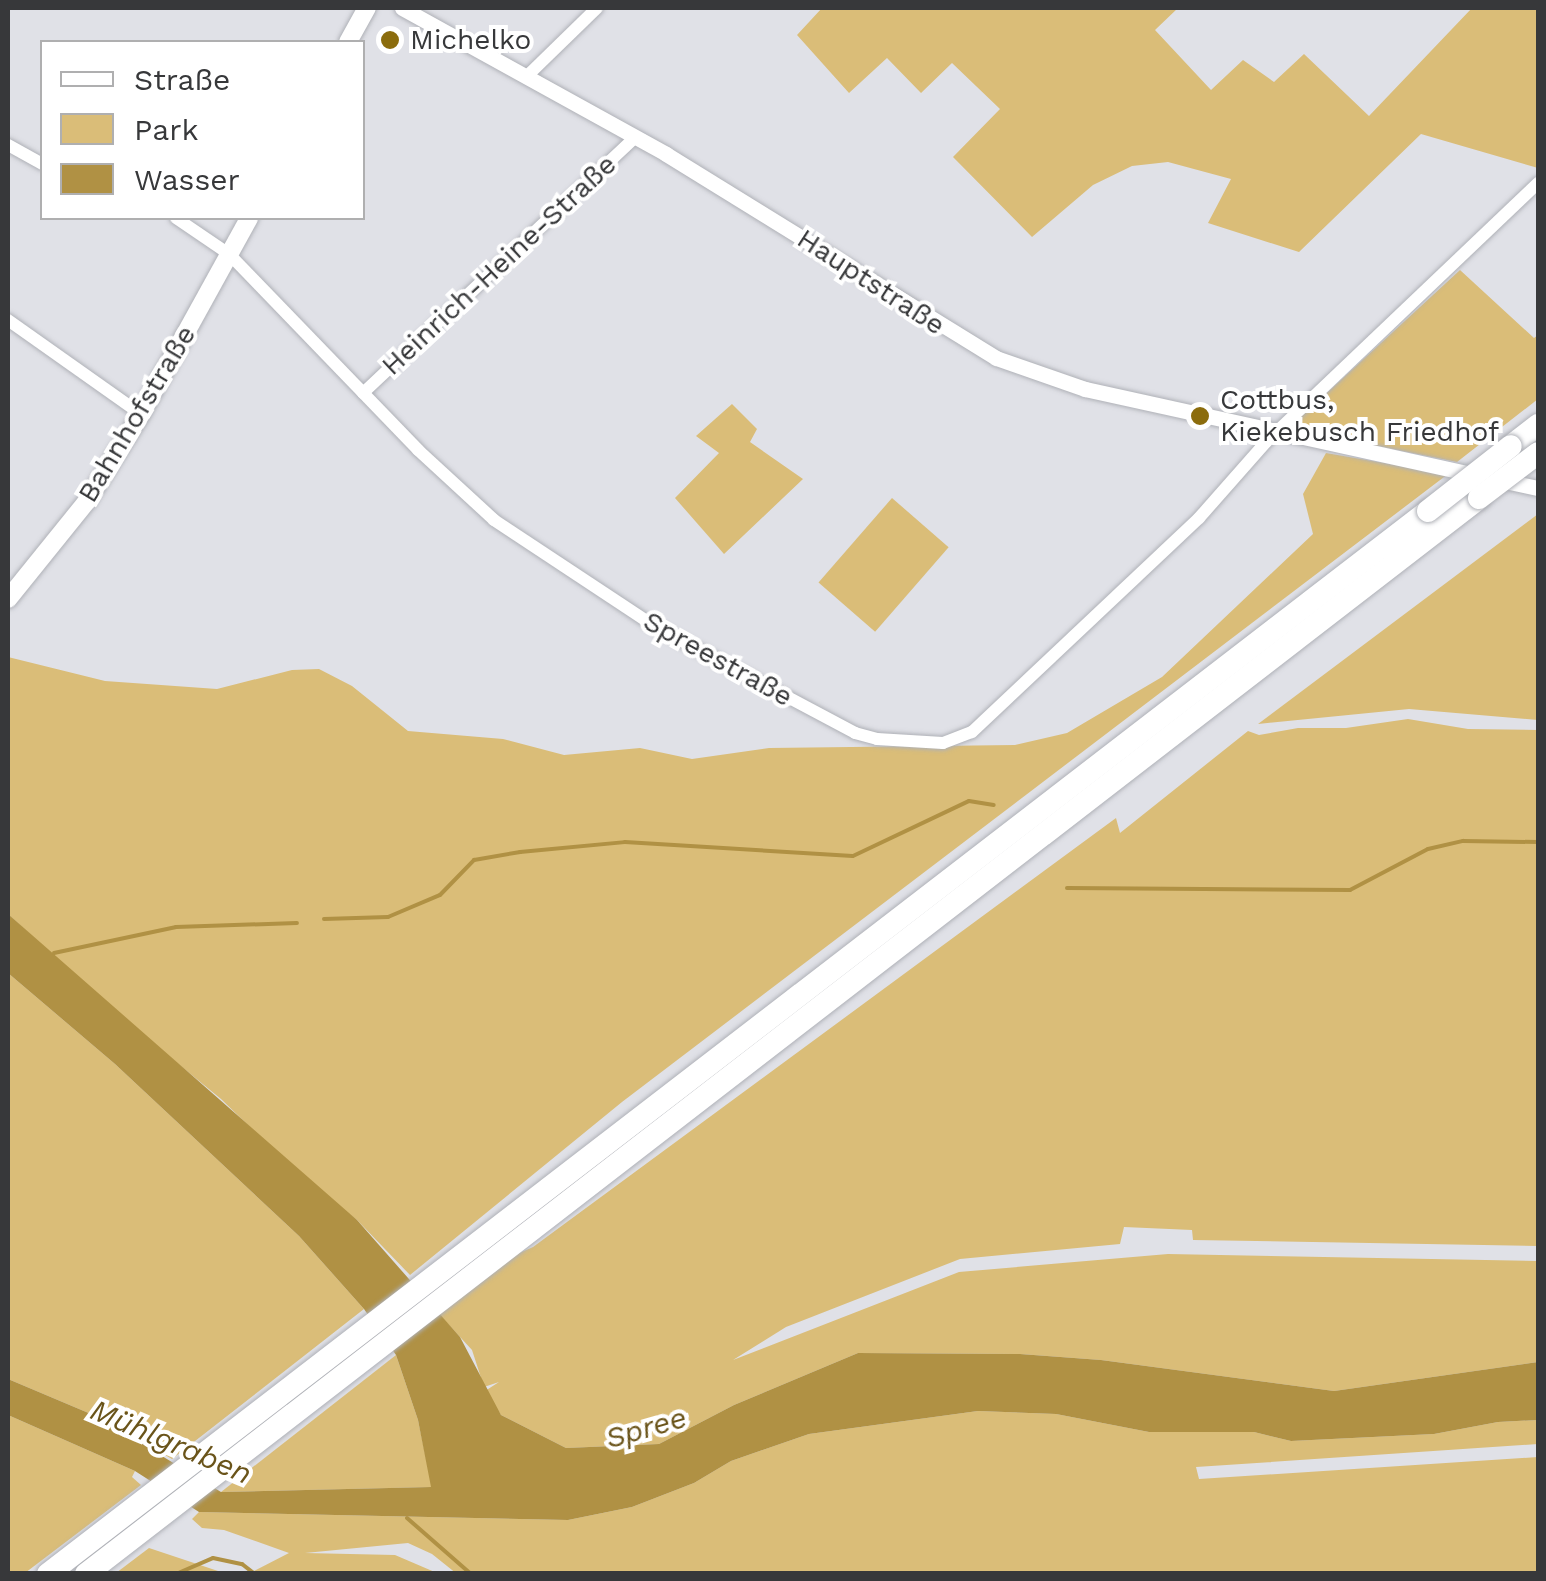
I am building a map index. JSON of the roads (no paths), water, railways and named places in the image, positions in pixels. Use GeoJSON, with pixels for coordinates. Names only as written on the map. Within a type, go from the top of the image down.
{"type":"FeatureCollection","features":[{"type":"Feature","properties":{"kind":"highway"},"geometry":{"type":"LineString","coordinates":[[86,1574],[449,1278],[1538,425]]}},
{"type":"Feature","properties":{"kind":"highway"},"geometry":{"type":"LineString","coordinates":[[48,1574],[449,1278],[1538,454]]}},
{"type":"Feature","properties":{"kind":"main road"},"geometry":{"type":"LineString","coordinates":[[349,40],[367,8]]}},
{"type":"Feature","properties":{"kind":"main road","name":"Bahnhofstraße"},"geometry":{"type":"LineString","coordinates":[[8,599],[87,501],[142,414],[249,220]]}},
{"type":"Feature","properties":{"kind":"street","name":"Hauptstraße"},"geometry":{"type":"LineString","coordinates":[[402,8],[452,32],[636,137],[996,358],[1085,388],[1276,434],[1538,488]]}},
{"type":"Feature","properties":{"kind":"street"},"geometry":{"type":"LineString","coordinates":[[528,75],[598,8]]}},
{"type":"Feature","properties":{"kind":"street","name":"Heinrich-Heine-Straße"},"geometry":{"type":"LineString","coordinates":[[363,393],[636,137]]}},
{"type":"Feature","properties":{"kind":"street"},"geometry":{"type":"LineString","coordinates":[[8,146],[40,163]]}},
{"type":"Feature","properties":{"kind":"street","name":"Spreestraße"},"geometry":{"type":"LineString","coordinates":[[179,220],[229,254],[363,393],[494,520],[654,626],[855,733],[943,744],[972,732],[1199,518],[1276,434],[1538,183]]}},
{"type":"Feature","properties":{"kind":"street"},"geometry":{"type":"LineString","coordinates":[[8,320],[142,414]]}},
{"type":"Feature","properties":{"kind":"water"},"geometry":{"type":"Polygon","coordinates":[[[8,914],[357,1220],[460,1337],[501,1415],[566,1448],[659,1444],[734,1405],[858,1353],[1020,1354],[1101,1360],[1334,1391],[1538,1362],[1538,1420],[1498,1422],[1434,1434],[1291,1441],[1254,1432],[1149,1432],[1056,1414],[978,1411],[809,1434],[731,1461],[694,1483],[632,1507],[568,1520],[199,1512],[135,1471],[8,1415],[8,1379],[98,1417],[221,1492],[431,1487],[418,1420],[396,1355],[364,1309],[299,1236],[115,1064],[8,973],[8,914]]]}},
{"type":"Feature","properties":{"kind":"waterway"},"geometry":{"type":"LineString","coordinates":[[324,919],[388,917],[440,895],[474,860],[520,852],[625,842],[853,856],[969,801],[994,805]]}},
{"type":"Feature","properties":{"kind":"waterway"},"geometry":{"type":"LineString","coordinates":[[1067,888],[1350,890],[1428,849],[1463,841],[1538,842]]}},
{"type":"Feature","properties":{"kind":"waterway"},"geometry":{"type":"LineString","coordinates":[[54,953],[176,927],[297,923]]}},
{"type":"Feature","properties":{"kind":"waterway"},"geometry":{"type":"LineString","coordinates":[[407,1518],[471,1574]]}},
{"type":"Feature","properties":{"kind":"waterway"},"geometry":{"type":"LineString","coordinates":[[176,1574],[213,1558],[242,1564],[255,1574]]}},
{"type":"Feature","properties":{"kind":"place","name":"Michelko"},"geometry":{"type":"Point","coordinates":[390,40]}},
{"type":"Feature","properties":{"kind":"place","name":"Cottbus, Kiekebusch Friedhof"},"geometry":{"type":"Point","coordinates":[1200,416]}},
{"type":"Feature","properties":{"kind":"water label","name":"Spree"},"geometry":{"type":"Point","coordinates":[646,1428]}},
{"type":"Feature","properties":{"kind":"water label","name":"Mühlgraben"},"geometry":{"type":"Point","coordinates":[171,1442]}}]}
